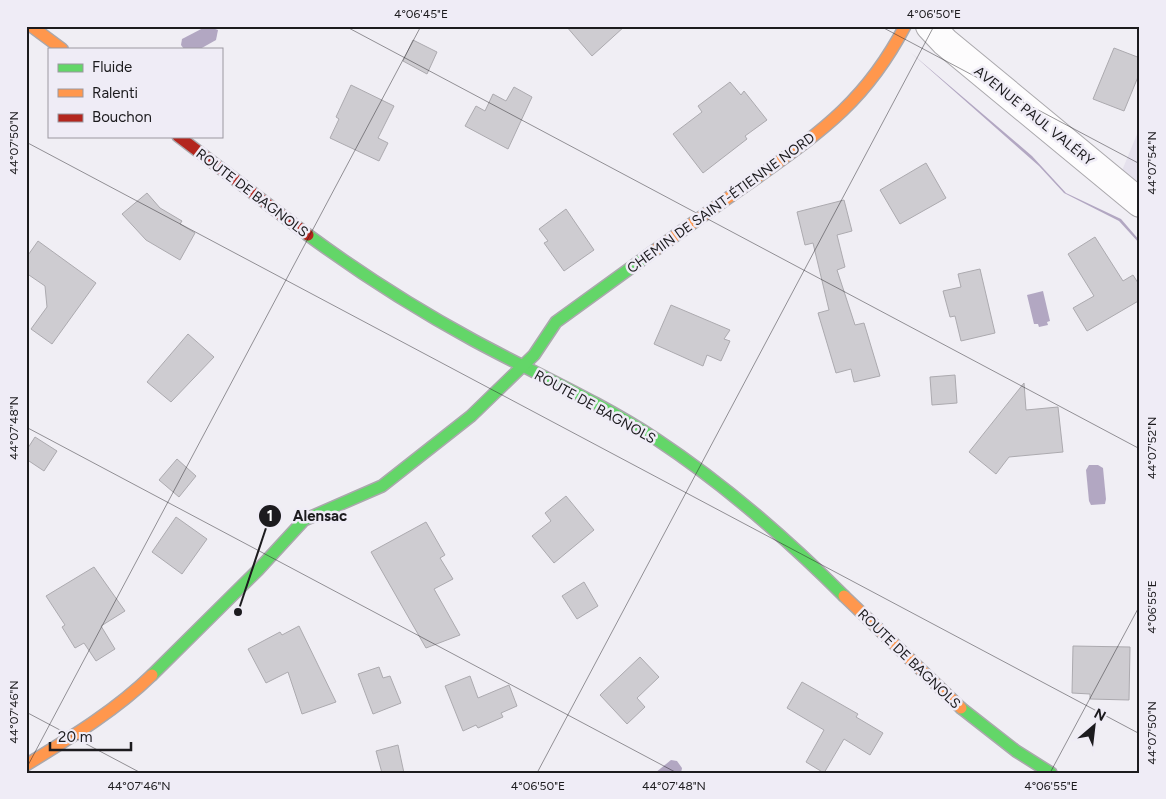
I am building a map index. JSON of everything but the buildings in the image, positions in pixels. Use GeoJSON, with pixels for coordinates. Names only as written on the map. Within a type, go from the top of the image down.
{"type":"FeatureCollection","features":[{"type":"Feature","properties":{"kind":"street"},"geometry":{"type":"LineString","coordinates":[[30,26],[61,48]]}},
{"type":"Feature","properties":{"kind":"street","name":"CHEMIN DE SAINT-ÉTIENNE NORD"},"geometry":{"type":"LineString","coordinates":[[26,765],[82,731],[140,686],[258,570],[304,520],[382,486],[471,416],[534,355],[556,322],[823,130],[858,98],[892,53],[905,26]]}},
{"type":"Feature","properties":{"kind":"street","name":"AVENUE PAUL VALÉRY"},"geometry":{"type":"LineString","coordinates":[[930,26],[945,42],[1140,203]]}},
{"type":"Feature","properties":{"kind":"street","name":"ROUTE DE BAGNOLS"},"geometry":{"type":"LineString","coordinates":[[181,138],[260,201],[371,280],[521,366],[631,424],[680,455],[727,491],[805,557],[915,666],[978,724],[1051,773]]}},
{"type":"Feature","properties":{"kind":"shaded area"},"geometry":{"type":"Polygon","coordinates":[[[207,26],[218,30],[216,40],[202,48],[183,48],[181,45],[182,39],[207,26]]]}},
{"type":"Feature","properties":{"kind":"shaded area"},"geometry":{"type":"Polygon","coordinates":[[[910,52],[1032,156],[1066,193],[1121,219],[1140,241],[1140,244],[1119,221],[1064,193],[1039,166],[910,52]]]}},
{"type":"Feature","properties":{"kind":"shaded area"},"geometry":{"type":"Polygon","coordinates":[[[1140,127],[1140,190],[1121,173],[1140,127]]]}},
{"type":"Feature","properties":{"kind":"shaded area"},"geometry":{"type":"Polygon","coordinates":[[[1043,291],[1050,321],[1047,322],[1048,325],[1039,327],[1038,324],[1034,324],[1027,295],[1043,291]]]}},
{"type":"Feature","properties":{"kind":"shaded area"},"geometry":{"type":"Polygon","coordinates":[[[1089,465],[1098,465],[1103,468],[1105,504],[1091,505],[1089,501],[1086,470],[1089,465]]]}},
{"type":"Feature","properties":{"kind":"shaded area"},"geometry":{"type":"Polygon","coordinates":[[[671,760],[677,761],[682,768],[681,773],[655,773],[671,760]]]}},
{"type":"Feature","properties":{"kind":"traffic: fast"},"geometry":{"type":"LineString","coordinates":[[308,235],[368,277],[431,316],[589,400],[656,439],[706,474],[754,513],[800,553],[844,596]]}},
{"type":"Feature","properties":{"kind":"traffic: fast"},"geometry":{"type":"LineString","coordinates":[[152,675],[258,570],[304,520],[382,486],[471,416],[534,355],[556,322],[647,256]]}},
{"type":"Feature","properties":{"kind":"traffic: fast"},"geometry":{"type":"LineString","coordinates":[[961,708],[1016,751],[1051,773]]}},
{"type":"Feature","properties":{"kind":"traffic: slow"},"geometry":{"type":"LineString","coordinates":[[31,26],[61,48]]}},
{"type":"Feature","properties":{"kind":"traffic: slow"},"geometry":{"type":"LineString","coordinates":[[647,256],[801,145],[840,113],[875,75],[905,26]]}},
{"type":"Feature","properties":{"kind":"traffic: slow"},"geometry":{"type":"LineString","coordinates":[[844,596],[961,708]]}},
{"type":"Feature","properties":{"kind":"traffic: slow"},"geometry":{"type":"LineString","coordinates":[[26,765],[107,712],[152,675]]}},
{"type":"Feature","properties":{"kind":"traffic: jam"},"geometry":{"type":"LineString","coordinates":[[181,138],[308,235]]}},
{"type":"Feature","properties":{"kind":"place","name":"Alensac"},"geometry":{"type":"Point","coordinates":[238,612]}}]}
